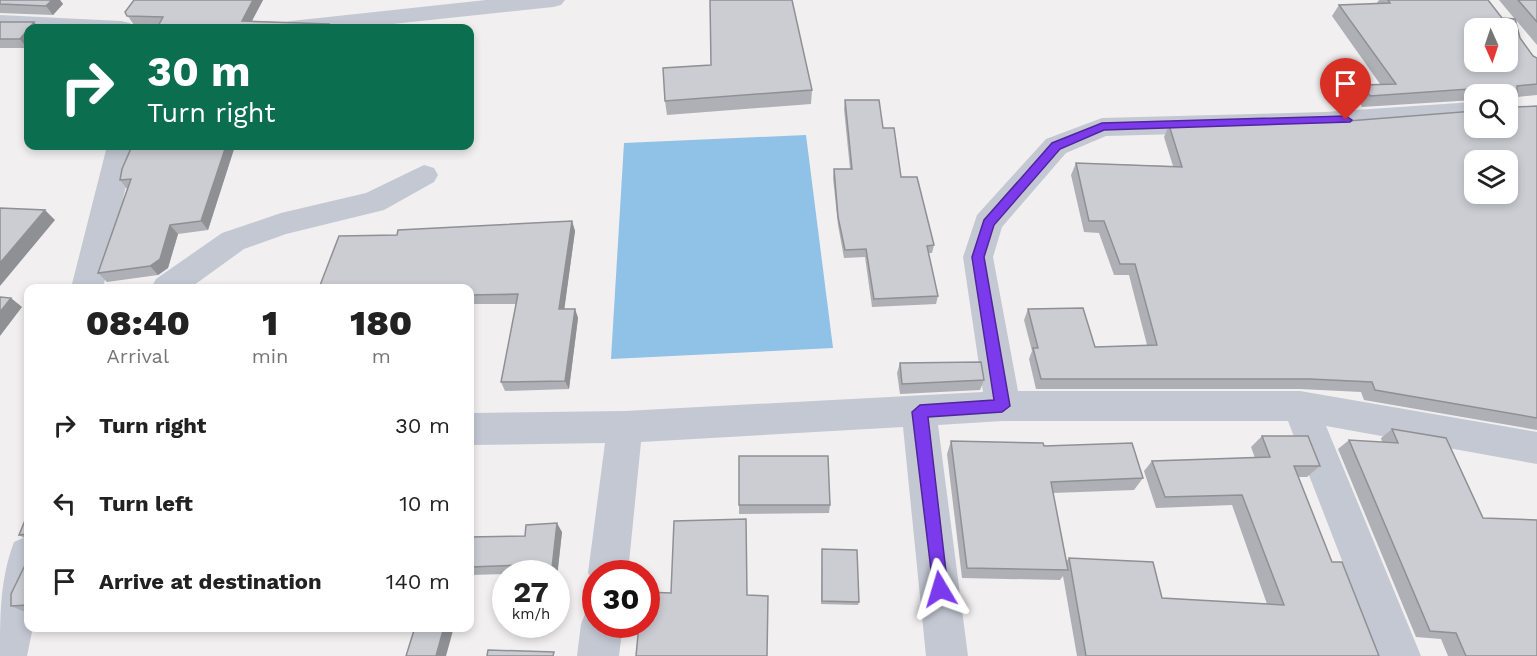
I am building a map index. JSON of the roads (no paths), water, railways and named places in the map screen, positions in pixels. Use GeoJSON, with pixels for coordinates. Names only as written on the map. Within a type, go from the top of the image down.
{"type":"FeatureCollection","features":[{"type":"Feature","properties":{"kind":"street"},"geometry":{"type":"LineString","coordinates":[[328,24],[553,0]]}},
{"type":"Feature","properties":{"kind":"street"},"geometry":{"type":"LineString","coordinates":[[0,22],[41,24]]}},
{"type":"Feature","properties":{"kind":"street"},"geometry":{"type":"LineString","coordinates":[[1002,406],[978,257],[988,223],[1056,146],[1102,127],[1325,121],[1464,112]]}},
{"type":"Feature","properties":{"kind":"street"},"geometry":{"type":"LineString","coordinates":[[88,284],[120,150]]}},
{"type":"Feature","properties":{"kind":"street"},"geometry":{"type":"LineString","coordinates":[[172,284],[233,241],[281,224],[374,202],[424,176]]}},
{"type":"Feature","properties":{"kind":"street"},"geometry":{"type":"LineString","coordinates":[[474,429],[625,427],[1002,406],[1300,406],[1537,448]]}},
{"type":"Feature","properties":{"kind":"street"},"geometry":{"type":"LineString","coordinates":[[1300,406],[1400,656]]}},
{"type":"Feature","properties":{"kind":"street"},"geometry":{"type":"LineString","coordinates":[[920,412],[947,656]]}},
{"type":"Feature","properties":{"kind":"street"},"geometry":{"type":"LineString","coordinates":[[610,560],[625,427]]}},
{"type":"Feature","properties":{"kind":"street"},"geometry":{"type":"LineString","coordinates":[[6,656],[24,573]]}},
{"type":"Feature","properties":{"kind":"street"},"geometry":{"type":"LineString","coordinates":[[598,656],[600,638]]}},
{"type":"Feature","properties":{"kind":"water"},"geometry":{"type":"Polygon","coordinates":[[[806,135],[833,348],[611,359],[624,143],[806,135]]]}}]}
